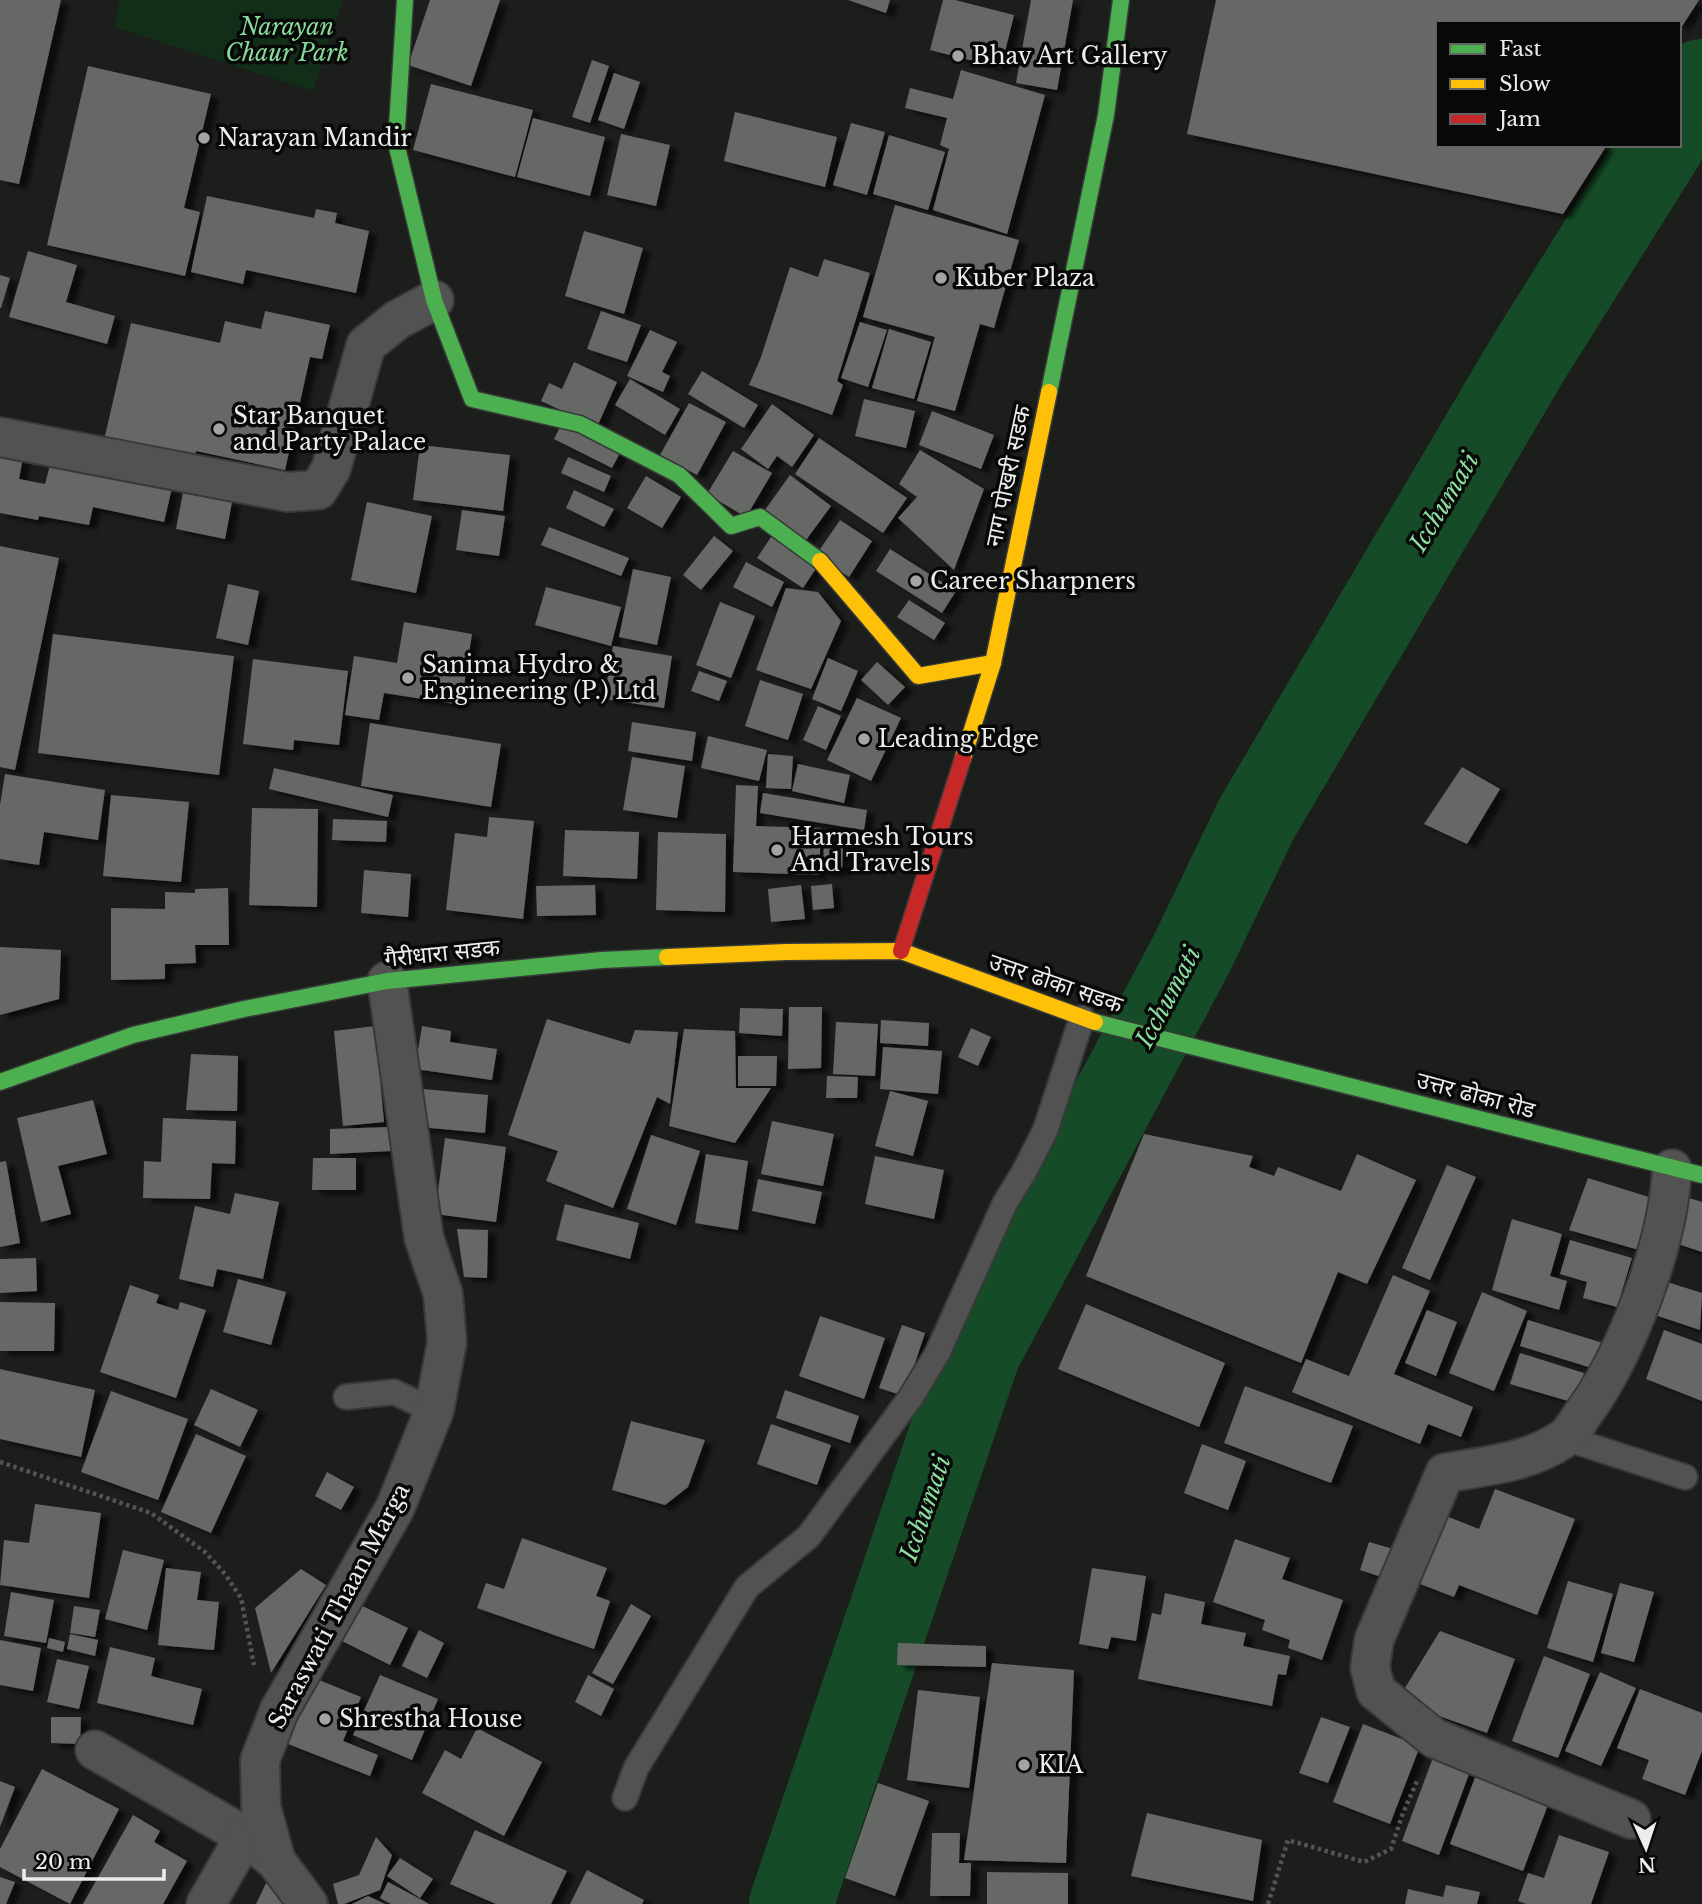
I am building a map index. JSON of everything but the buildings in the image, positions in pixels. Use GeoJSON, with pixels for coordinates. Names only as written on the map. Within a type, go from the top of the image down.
{"type":"FeatureCollection","features":[{"type":"Feature","properties":{"kind":"main road"},"geometry":{"type":"LineString","coordinates":[[405,0],[396,143],[434,300],[472,399],[580,425],[679,475],[731,526],[760,517],[822,563],[918,676],[993,663]]}},
{"type":"Feature","properties":{"kind":"main road","name":"नाग पोखरी सडक"},"geometry":{"type":"LineString","coordinates":[[901,951],[993,663],[1106,116],[1121,0]]}},
{"type":"Feature","properties":{"kind":"main road","name":"गैरीधारा सडक"},"geometry":{"type":"LineString","coordinates":[[0,1082],[133,1035],[244,1009],[387,981],[602,960],[786,952],[901,951]]}},
{"type":"Feature","properties":{"kind":"main road","name":"उत्तर ढोका सडक"},"geometry":{"type":"LineString","coordinates":[[901,951],[1082,1018],[1240,1057]]}},
{"type":"Feature","properties":{"kind":"main road","name":"उत्तर ढोका रोड"},"geometry":{"type":"LineString","coordinates":[[1240,1057],[1687,1172]]}},
{"type":"Feature","properties":{"kind":"street"},"geometry":{"type":"LineString","coordinates":[[0,438],[287,492],[317,490],[331,469],[366,345],[397,320],[434,300]]}},
{"type":"Feature","properties":{"kind":"street","name":"Saraswati Thaan Marga"},"geometry":{"type":"LineString","coordinates":[[276,1861],[261,1807],[260,1760],[279,1711],[395,1508],[434,1411],[447,1342],[443,1294],[424,1238],[387,981]]}},
{"type":"Feature","properties":{"kind":"street"},"geometry":{"type":"LineString","coordinates":[[1631,1819],[1434,1738],[1376,1690],[1370,1668],[1374,1640],[1445,1474],[1516,1460],[1543,1451],[1565,1438],[1601,1390],[1639,1307],[1670,1196],[1687,1172]]}},
{"type":"Feature","properties":{"kind":"street","name":"Saraswati Thaan Marga"},"geometry":{"type":"LineString","coordinates":[[95,1750],[245,1836],[276,1861],[308,1904]]}},
{"type":"Feature","properties":{"kind":"street"},"geometry":{"type":"LineString","coordinates":[[206,1904],[245,1836]]}},
{"type":"Feature","properties":{"kind":"lane"},"geometry":{"type":"LineString","coordinates":[[625,1798],[636,1768],[747,1587],[809,1536],[911,1397],[937,1354],[1005,1203],[1045,1131],[1082,1018]]}},
{"type":"Feature","properties":{"kind":"lane"},"geometry":{"type":"LineString","coordinates":[[346,1397],[394,1392],[434,1411]]}},
{"type":"Feature","properties":{"kind":"lane"},"geometry":{"type":"LineString","coordinates":[[1565,1438],[1685,1477]]}},
{"type":"Feature","properties":{"kind":"path"},"geometry":{"type":"LineString","coordinates":[[0,1462],[151,1513],[205,1552],[225,1574],[241,1598],[256,1674]]}},
{"type":"Feature","properties":{"kind":"path"},"geometry":{"type":"LineString","coordinates":[[1268,1904],[1288,1840],[1364,1862],[1391,1849],[1423,1767],[1427,1745],[1411,1718]]}},
{"type":"Feature","properties":{"kind":"green space","name":"Narayan Chaur Park"},"geometry":{"type":"Polygon","coordinates":[[[120,0],[343,0],[313,91],[114,27],[120,0]]]}},
{"type":"Feature","properties":{"kind":"waterway","name":"Icchumati"},"geometry":{"type":"LineString","coordinates":[[1681,114],[1702,81]]}},
{"type":"Feature","properties":{"kind":"waterway","name":"Icchumati"},"geometry":{"type":"LineString","coordinates":[[791,1904],[979,1352],[1191,955],[1257,818],[1529,357],[1661,147]]}},
{"type":"Feature","properties":{"kind":"traffic: fast"},"geometry":{"type":"LineString","coordinates":[[405,0],[396,143],[434,300],[472,399],[580,424],[679,475],[731,526],[760,517],[820,561]]}},
{"type":"Feature","properties":{"kind":"traffic: fast"},"geometry":{"type":"LineString","coordinates":[[1049,392],[1106,115],[1121,0]]}},
{"type":"Feature","properties":{"kind":"traffic: fast"},"geometry":{"type":"LineString","coordinates":[[0,1082],[133,1035],[244,1009],[387,981],[602,960],[667,957]]}},
{"type":"Feature","properties":{"kind":"traffic: fast"},"geometry":{"type":"LineString","coordinates":[[1095,1022],[1702,1175]]}},
{"type":"Feature","properties":{"kind":"traffic: slow"},"geometry":{"type":"LineString","coordinates":[[963,758],[993,663],[1049,392]]}},
{"type":"Feature","properties":{"kind":"traffic: slow"},"geometry":{"type":"LineString","coordinates":[[820,561],[918,676],[993,663]]}},
{"type":"Feature","properties":{"kind":"traffic: slow"},"geometry":{"type":"LineString","coordinates":[[667,957],[901,951],[1095,1022]]}},
{"type":"Feature","properties":{"kind":"traffic: jam"},"geometry":{"type":"LineString","coordinates":[[901,951],[963,758]]}},
{"type":"Feature","properties":{"kind":"place","name":"Bhav Art Gallery"},"geometry":{"type":"Point","coordinates":[958,56]}},
{"type":"Feature","properties":{"kind":"place","name":"Narayan Mandir"},"geometry":{"type":"Point","coordinates":[204,138]}},
{"type":"Feature","properties":{"kind":"place","name":"Kuber Plaza"},"geometry":{"type":"Point","coordinates":[941,278]}},
{"type":"Feature","properties":{"kind":"place","name":"Star Banquet and Party Palace"},"geometry":{"type":"Point","coordinates":[219,429]}},
{"type":"Feature","properties":{"kind":"place","name":"Career Sharpners"},"geometry":{"type":"Point","coordinates":[916,581]}},
{"type":"Feature","properties":{"kind":"place","name":"Sanima Hydro & Engineering (P.) Ltd"},"geometry":{"type":"Point","coordinates":[408,678]}},
{"type":"Feature","properties":{"kind":"place","name":"Leading Edge"},"geometry":{"type":"Point","coordinates":[864,739]}},
{"type":"Feature","properties":{"kind":"place","name":"Harmesh Tours And Travels"},"geometry":{"type":"Point","coordinates":[777,850]}},
{"type":"Feature","properties":{"kind":"place","name":"Shrestha House"},"geometry":{"type":"Point","coordinates":[325,1719]}},
{"type":"Feature","properties":{"kind":"place","name":"KIA"},"geometry":{"type":"Point","coordinates":[1024,1765]}}]}
